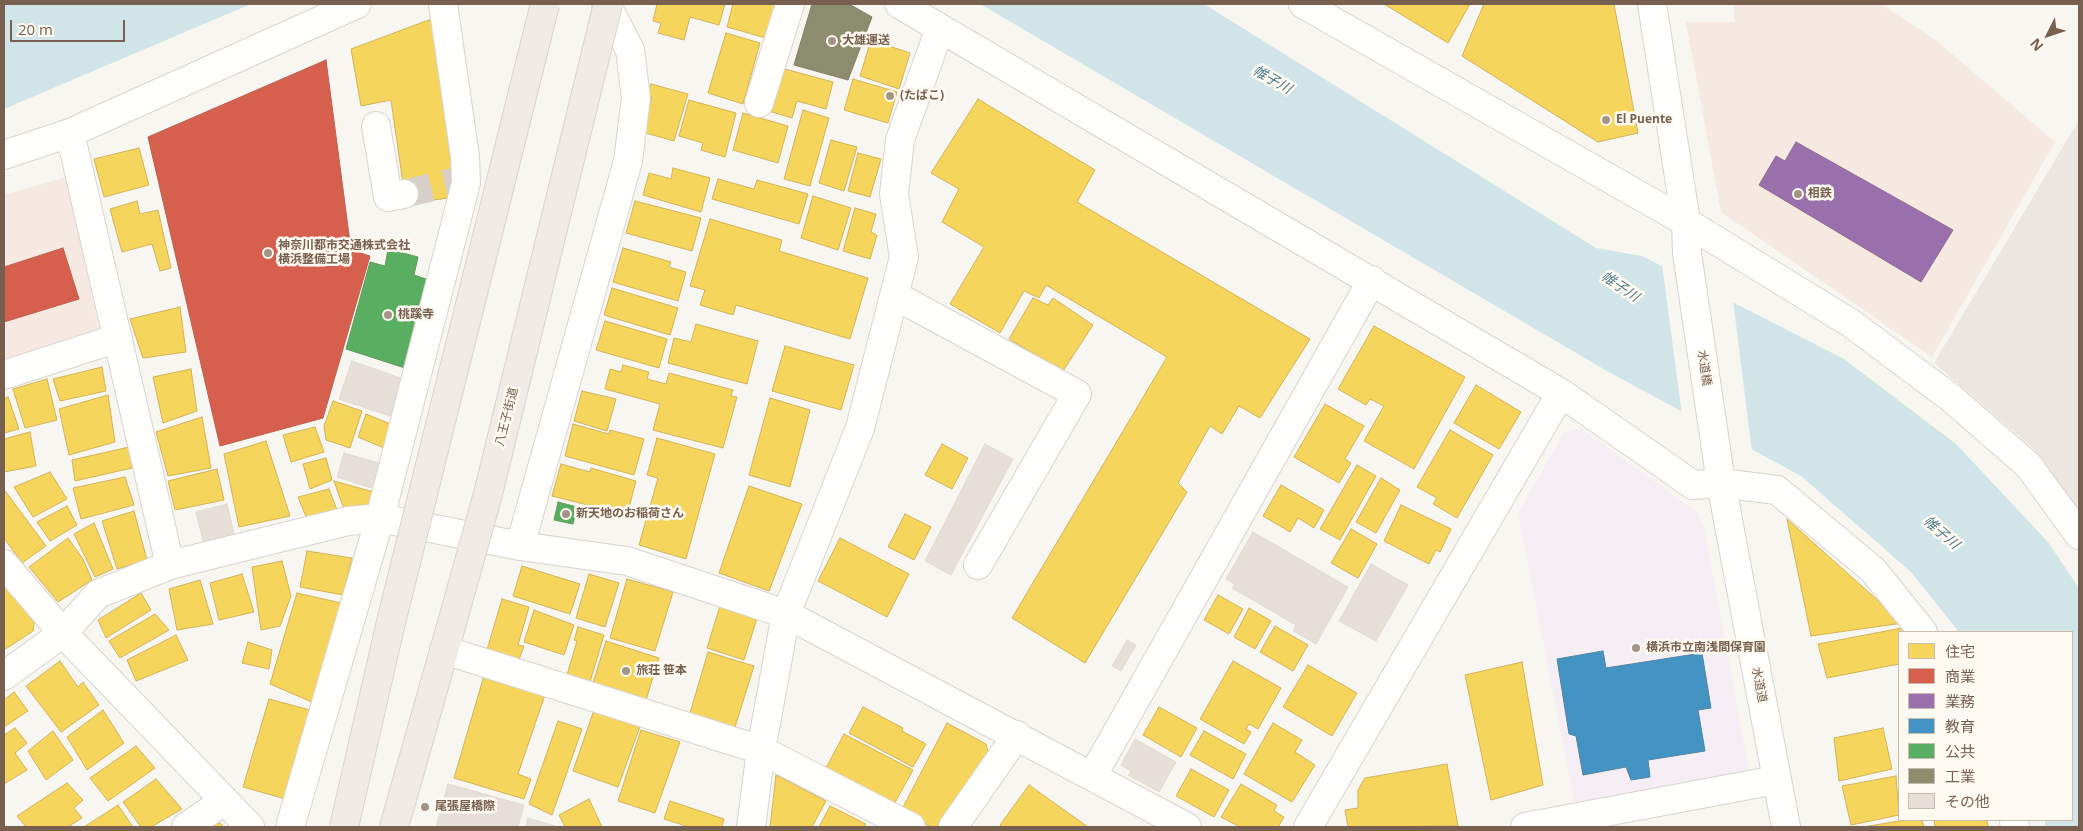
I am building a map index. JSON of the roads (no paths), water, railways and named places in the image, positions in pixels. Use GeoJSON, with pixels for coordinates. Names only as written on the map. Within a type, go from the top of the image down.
{"type":"FeatureCollection","features":[{"type":"Feature","properties":{"kind":"highway"},"geometry":{"type":"LineString","coordinates":[[344,827],[391,622],[545,4]]}},
{"type":"Feature","properties":{"kind":"highway","name":"八王子街道"},"geometry":{"type":"LineString","coordinates":[[394,827],[488,494],[607,4]]}},
{"type":"Feature","properties":{"kind":"street"},"geometry":{"type":"LineString","coordinates":[[4,155],[70,133],[357,4]]}},
{"type":"Feature","properties":{"kind":"street"},"geometry":{"type":"LineString","coordinates":[[290,827],[380,518],[459,180],[443,4]]}},
{"type":"Feature","properties":{"kind":"street"},"geometry":{"type":"LineString","coordinates":[[520,546],[628,162],[636,98],[630,50],[607,4]]}},
{"type":"Feature","properties":{"kind":"street"},"geometry":{"type":"LineString","coordinates":[[759,103],[790,4]]}},
{"type":"Feature","properties":{"kind":"street"},"geometry":{"type":"LineString","coordinates":[[899,4],[1372,280],[1561,393],[1693,485],[1721,484],[1777,490],[1873,570],[1922,631]]}},
{"type":"Feature","properties":{"kind":"street"},"geometry":{"type":"LineString","coordinates":[[1303,4],[1686,222],[1852,324],[1951,398],[2028,465],[2079,535]]}},
{"type":"Feature","properties":{"kind":"street","name":"水道橋"},"geometry":{"type":"LineString","coordinates":[[1652,4],[1686,222],[1688,253],[1721,484]]}},
{"type":"Feature","properties":{"kind":"street"},"geometry":{"type":"LineString","coordinates":[[751,827],[761,750],[786,614],[860,428],[904,257],[894,194],[900,140],[940,28]]}},
{"type":"Feature","properties":{"kind":"street"},"geometry":{"type":"LineString","coordinates":[[376,126],[388,197],[404,194]]}},
{"type":"Feature","properties":{"kind":"street"},"geometry":{"type":"LineString","coordinates":[[70,133],[170,566]]}},
{"type":"Feature","properties":{"kind":"street"},"geometry":{"type":"LineString","coordinates":[[1093,775],[1372,280]]}},
{"type":"Feature","properties":{"kind":"street"},"geometry":{"type":"LineString","coordinates":[[894,295],[1077,394],[978,565]]}},
{"type":"Feature","properties":{"kind":"street"},"geometry":{"type":"LineString","coordinates":[[4,375],[118,338]]}},
{"type":"Feature","properties":{"kind":"street"},"geometry":{"type":"LineString","coordinates":[[1308,827],[1561,393]]}},
{"type":"Feature","properties":{"kind":"street","name":"水道道"},"geometry":{"type":"LineString","coordinates":[[1721,484],[1786,827]]}},
{"type":"Feature","properties":{"kind":"street"},"geometry":{"type":"LineString","coordinates":[[4,676],[63,634],[98,594],[170,566],[348,521],[380,518],[520,546],[627,561],[786,614],[1093,775],[1187,827]]}},
{"type":"Feature","properties":{"kind":"street"},"geometry":{"type":"LineString","coordinates":[[4,564],[63,634],[250,827]]}},
{"type":"Feature","properties":{"kind":"street"},"geometry":{"type":"LineString","coordinates":[[446,644],[761,750],[911,827]]}},
{"type":"Feature","properties":{"kind":"street"},"geometry":{"type":"LineString","coordinates":[[953,827],[1017,735]]}},
{"type":"Feature","properties":{"kind":"street"},"geometry":{"type":"LineString","coordinates":[[1525,827],[1776,780]]}},
{"type":"Feature","properties":{"kind":"street"},"geometry":{"type":"LineString","coordinates":[[186,827],[224,800]]}},
{"type":"Feature","properties":{"kind":"water"},"geometry":{"type":"Polygon","coordinates":[[[4,4],[251,4],[4,109],[4,4]]]}},
{"type":"Feature","properties":{"kind":"water","name":"帷子川"},"geometry":{"type":"Polygon","coordinates":[[[980,4],[1204,4],[1596,248],[1642,256],[1844,359],[1956,444],[2048,542],[2079,588],[2079,827],[2045,827],[2045,821],[2073,821],[2073,631],[1958,631],[1911,572],[1801,476],[1607,371],[980,4]]]}},
{"type":"Feature","properties":{"kind":"tunnel"},"geometry":{"type":"LineString","coordinates":[[404,194],[453,182]]}},
{"type":"Feature","properties":{"kind":"place","name":"大雄運送"},"geometry":{"type":"Point","coordinates":[832,41]}},
{"type":"Feature","properties":{"kind":"place","name":"(たばこ)"},"geometry":{"type":"Point","coordinates":[890,96]}},
{"type":"Feature","properties":{"kind":"place","name":"El Puente"},"geometry":{"type":"Point","coordinates":[1606,120]}},
{"type":"Feature","properties":{"kind":"place","name":"相鉄"},"geometry":{"type":"Point","coordinates":[1798,194]}},
{"type":"Feature","properties":{"kind":"place","name":"神奈川都市交通株式会社 横浜整備工場"},"geometry":{"type":"Point","coordinates":[268,253]}},
{"type":"Feature","properties":{"kind":"place","name":"桃蹊寺"},"geometry":{"type":"Point","coordinates":[388,315]}},
{"type":"Feature","properties":{"kind":"place","name":"新天地のお稲荷さん"},"geometry":{"type":"Point","coordinates":[566,514]}},
{"type":"Feature","properties":{"kind":"place","name":"横浜市立南浅間保育園"},"geometry":{"type":"Point","coordinates":[1636,648]}},
{"type":"Feature","properties":{"kind":"place","name":"旅荘 笹本"},"geometry":{"type":"Point","coordinates":[626,671]}},
{"type":"Feature","properties":{"kind":"place","name":"尾張屋橋際"},"geometry":{"type":"Point","coordinates":[425,807]}}]}
